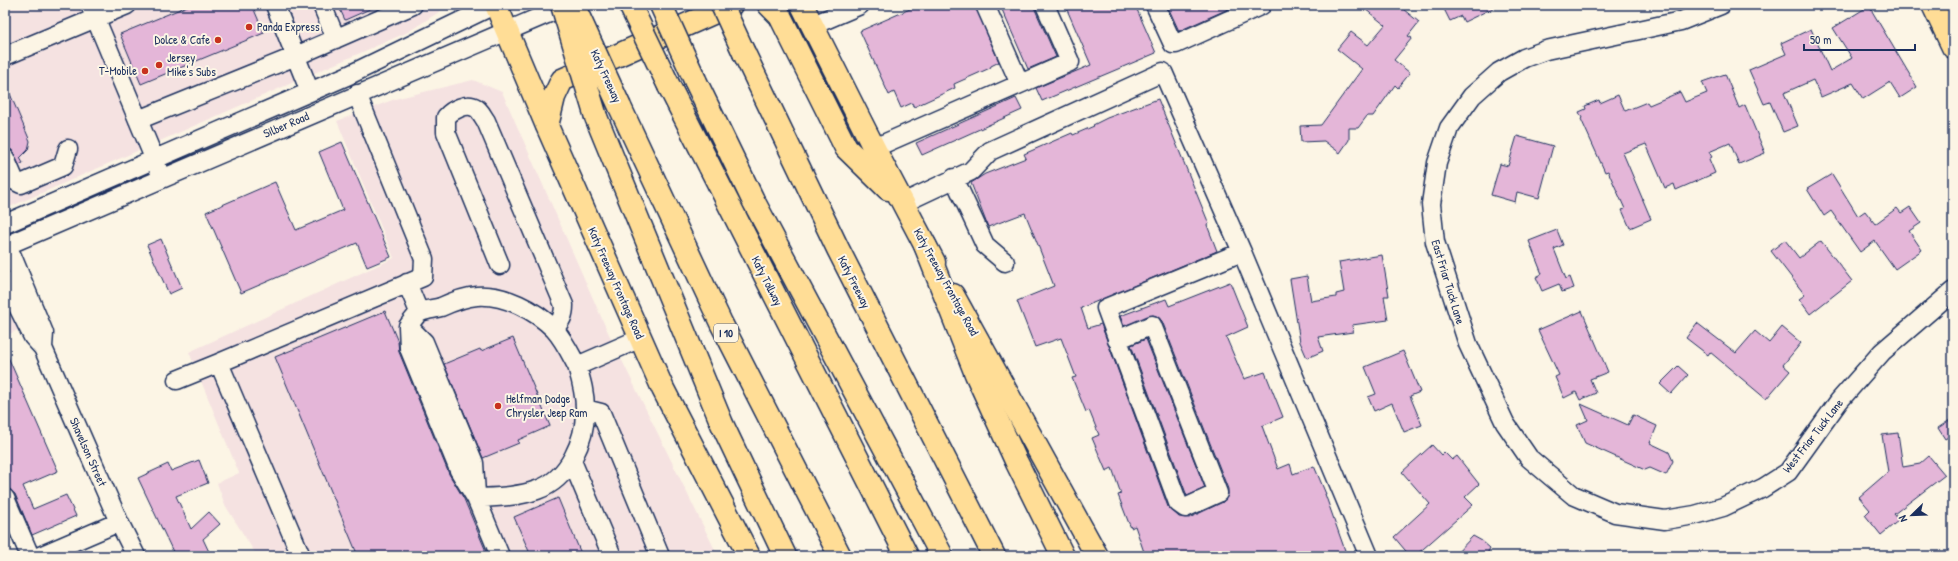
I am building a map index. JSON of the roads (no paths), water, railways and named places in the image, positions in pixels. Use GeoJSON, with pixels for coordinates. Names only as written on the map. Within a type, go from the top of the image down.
{"type":"FeatureCollection","features":[{"type":"Feature","properties":{"kind":"main road","name":"Katy Freeway Frontage Road"},"geometry":{"type":"LineString","coordinates":[[495,5],[663,389],[749,556]]}},
{"type":"Feature","properties":{"kind":"main road"},"geometry":{"type":"LineString","coordinates":[[562,5],[596,116],[722,424],[785,556]]}},
{"type":"Feature","properties":{"kind":"main road","name":"Katy Freeway"},"geometry":{"type":"LineString","coordinates":[[573,5],[718,316],[840,556]]}},
{"type":"Feature","properties":{"kind":"main road","name":"Katy Tollway"},"geometry":{"type":"LineString","coordinates":[[630,5],[681,84],[793,333],[907,556]]}},
{"type":"Feature","properties":{"kind":"main road"},"geometry":{"type":"LineString","coordinates":[[641,5],[681,84],[753,200],[942,556]]}},
{"type":"Feature","properties":{"kind":"main road"},"geometry":{"type":"LineString","coordinates":[[661,5],[681,84]]}},
{"type":"Feature","properties":{"kind":"main road","name":"Katy Freeway"},"geometry":{"type":"LineString","coordinates":[[722,5],[838,249],[994,556]]}},
{"type":"Feature","properties":{"kind":"main road"},"geometry":{"type":"LineString","coordinates":[[547,126],[554,98],[562,80],[731,5]]}},
{"type":"Feature","properties":{"kind":"main road"},"geometry":{"type":"LineString","coordinates":[[770,5],[780,16],[846,148],[904,203]]}},
{"type":"Feature","properties":{"kind":"main road","name":"Katy Freeway Frontage Road"},"geometry":{"type":"LineString","coordinates":[[802,5],[925,245],[1096,556]]}},
{"type":"Feature","properties":{"kind":"main road"},"geometry":{"type":"LineString","coordinates":[[1933,5],[1953,47]]}},
{"type":"Feature","properties":{"kind":"main road"},"geometry":{"type":"LineString","coordinates":[[925,245],[976,374],[1017,463],[1064,556]]}},
{"type":"Feature","properties":{"kind":"street"},"geometry":{"type":"LineString","coordinates":[[5,56],[92,12],[127,5]]}},
{"type":"Feature","properties":{"kind":"street"},"geometry":{"type":"LineString","coordinates":[[275,5],[310,92]]}},
{"type":"Feature","properties":{"kind":"street"},"geometry":{"type":"LineString","coordinates":[[322,5],[336,39]]}},
{"type":"Feature","properties":{"kind":"street"},"geometry":{"type":"LineString","coordinates":[[138,120],[296,56],[413,5]]}},
{"type":"Feature","properties":{"kind":"street","name":"Silber Road"},"geometry":{"type":"LineString","coordinates":[[5,224],[349,76],[495,5]]}},
{"type":"Feature","properties":{"kind":"street","name":"Silber Road"},"geometry":{"type":"LineString","coordinates":[[5,246],[357,94],[568,5]]}},
{"type":"Feature","properties":{"kind":"street"},"geometry":{"type":"LineString","coordinates":[[812,26],[860,5]]}},
{"type":"Feature","properties":{"kind":"street"},"geometry":{"type":"LineString","coordinates":[[985,5],[1020,84]]}},
{"type":"Feature","properties":{"kind":"street"},"geometry":{"type":"LineString","coordinates":[[874,148],[1070,62],[1044,5]]}},
{"type":"Feature","properties":{"kind":"street"},"geometry":{"type":"LineString","coordinates":[[1155,5],[1173,44],[1176,44],[1262,5]]}},
{"type":"Feature","properties":{"kind":"street","name":"East Friar Tuck Lane"},"geometry":{"type":"LineString","coordinates":[[1554,479],[1529,458],[1505,423],[1468,344],[1435,242],[1431,204],[1437,163],[1449,128],[1472,96],[1499,72],[1524,58],[1546,50],[1681,21],[1721,5]]}},
{"type":"Feature","properties":{"kind":"street"},"geometry":{"type":"LineString","coordinates":[[92,12],[162,178]]}},
{"type":"Feature","properties":{"kind":"street"},"geometry":{"type":"LineString","coordinates":[[904,203],[971,171],[990,151],[1164,72],[1242,252],[1369,556]]}},
{"type":"Feature","properties":{"kind":"street"},"geometry":{"type":"LineString","coordinates":[[177,380],[423,276],[424,259],[357,94]]}},
{"type":"Feature","properties":{"kind":"street"},"geometry":{"type":"LineString","coordinates":[[500,265],[446,132],[446,117],[453,110],[460,108],[471,106],[477,108],[486,121],[564,305],[564,314],[561,322],[554,329]]}},
{"type":"Feature","properties":{"kind":"street"},"geometry":{"type":"LineString","coordinates":[[5,158],[15,181],[21,184],[63,166],[68,149]]}},
{"type":"Feature","properties":{"kind":"street"},"geometry":{"type":"LineString","coordinates":[[954,178],[985,245],[1005,262]]}},
{"type":"Feature","properties":{"kind":"street","name":"Shavelson Street"},"geometry":{"type":"LineString","coordinates":[[5,252],[12,256],[44,333],[43,348]]}},
{"type":"Feature","properties":{"kind":"street"},"geometry":{"type":"LineString","coordinates":[[1117,340],[1152,325],[1218,493],[1185,508],[1178,503],[1117,340],[1106,308],[1242,252]]}},
{"type":"Feature","properties":{"kind":"street","name":"Shavelson Street"},"geometry":{"type":"LineString","coordinates":[[5,281],[32,337],[43,348],[119,522],[136,556]]}},
{"type":"Feature","properties":{"kind":"street"},"geometry":{"type":"LineString","coordinates":[[407,283],[414,319],[409,348],[459,470],[476,498],[500,556]]}},
{"type":"Feature","properties":{"kind":"street","name":"West Friar Tuck Lane"},"geometry":{"type":"LineString","coordinates":[[1554,479],[1573,495],[1615,513],[1665,520],[1723,508],[1763,488],[1788,472],[1839,401],[1882,352],[1953,291]]}},
{"type":"Feature","properties":{"kind":"street"},"geometry":{"type":"LineString","coordinates":[[414,319],[455,301],[477,296],[498,298],[518,304],[536,314],[554,329],[566,346],[577,366],[583,386],[585,409],[579,445],[572,461],[556,479],[539,490],[507,496],[476,498]]}},
{"type":"Feature","properties":{"kind":"street"},"geometry":{"type":"LineString","coordinates":[[577,366],[640,338]]}},
{"type":"Feature","properties":{"kind":"street"},"geometry":{"type":"LineString","coordinates":[[219,363],[301,556]]}},
{"type":"Feature","properties":{"kind":"street"},"geometry":{"type":"LineString","coordinates":[[585,409],[601,413],[660,556]]}},
{"type":"Feature","properties":{"kind":"street"},"geometry":{"type":"LineString","coordinates":[[572,461],[612,556]]}},
{"type":"Feature","properties":{"kind":"street"},"geometry":{"type":"LineString","coordinates":[[5,498],[30,556]]}},
{"type":"Feature","properties":{"kind":"street"},"geometry":{"type":"LineString","coordinates":[[40,556],[119,522]]}},
{"type":"Feature","properties":{"kind":"place","name":"Panda Express"},"geometry":{"type":"Point","coordinates":[249,27]}},
{"type":"Feature","properties":{"kind":"place","name":"Dolce & Cafe"},"geometry":{"type":"Point","coordinates":[218,40]}},
{"type":"Feature","properties":{"kind":"place","name":"Jersey Mike's Subs"},"geometry":{"type":"Point","coordinates":[159,65]}},
{"type":"Feature","properties":{"kind":"place","name":"T-Mobile"},"geometry":{"type":"Point","coordinates":[145,71]}},
{"type":"Feature","properties":{"kind":"place","name":"Helfman Dodge Chrysler Jeep Ram"},"geometry":{"type":"Point","coordinates":[498,406]}}]}
